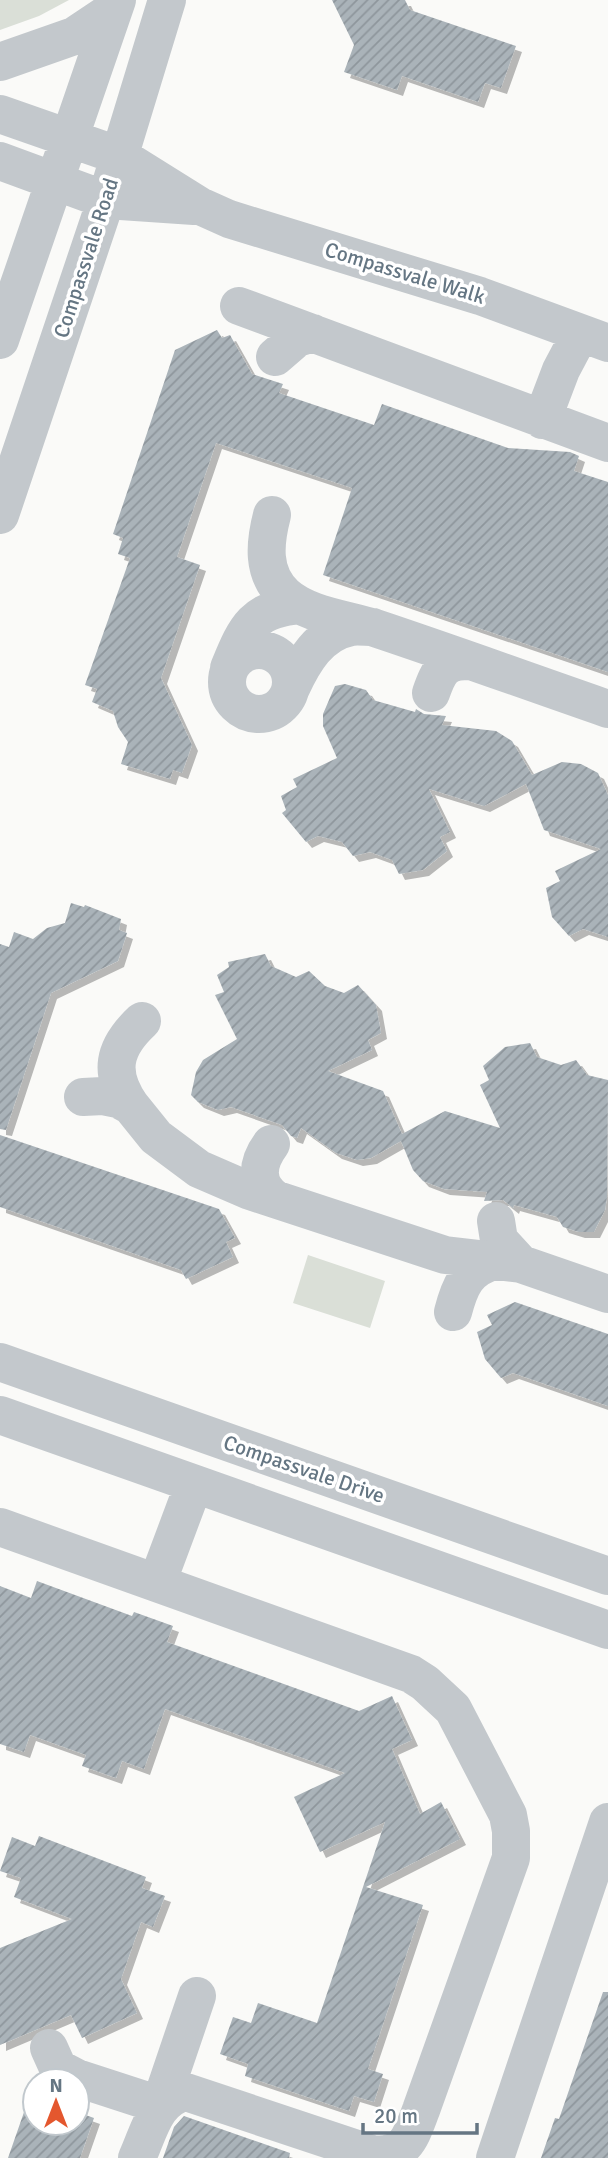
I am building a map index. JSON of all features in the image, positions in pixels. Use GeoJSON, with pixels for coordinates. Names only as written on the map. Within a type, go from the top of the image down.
{"type":"FeatureCollection","features":[{"type":"Feature","properties":{"kind":"street","name":"Compassvale Road"},"geometry":{"type":"LineString","coordinates":[[0,515],[106,200],[167,0]]}},
{"type":"Feature","properties":{"kind":"street"},"geometry":{"type":"LineString","coordinates":[[0,62],[74,36],[115,5]]}},
{"type":"Feature","properties":{"kind":"street"},"geometry":{"type":"LineString","coordinates":[[0,340],[115,5]]}},
{"type":"Feature","properties":{"kind":"street","name":"Compassvale Walk"},"geometry":{"type":"LineString","coordinates":[[0,114],[120,156],[200,206],[229,219],[480,296],[594,339]]}},
{"type":"Feature","properties":{"kind":"street","name":"Compassvale Walk"},"geometry":{"type":"LineString","coordinates":[[0,161],[106,200],[200,206]]}},
{"type":"Feature","properties":{"kind":"street"},"geometry":{"type":"LineString","coordinates":[[239,306],[608,443]]}},
{"type":"Feature","properties":{"kind":"street"},"geometry":{"type":"LineString","coordinates":[[275,357],[297,338],[313,333]]}},
{"type":"Feature","properties":{"kind":"street"},"geometry":{"type":"LineString","coordinates":[[542,420],[561,370],[594,339]]}},
{"type":"Feature","properties":{"kind":"street"},"geometry":{"type":"LineString","coordinates":[[272,515],[266,546],[271,575],[283,593],[300,606]]}},
{"type":"Feature","properties":{"kind":"street"},"geometry":{"type":"LineString","coordinates":[[373,628],[351,627],[322,642],[310,652],[286,699],[270,712],[259,714],[238,708],[227,691],[228,671],[243,635],[264,612],[300,606],[373,628],[608,709]]}},
{"type":"Feature","properties":{"kind":"street"},"geometry":{"type":"LineString","coordinates":[[431,693],[442,670],[449,663],[469,661]]}},
{"type":"Feature","properties":{"kind":"street"},"geometry":{"type":"LineString","coordinates":[[142,1021],[124,1043],[118,1059],[115,1075],[120,1091],[156,1137],[199,1169],[250,1191],[445,1255],[508,1262],[608,1293]]}},
{"type":"Feature","properties":{"kind":"street"},"geometry":{"type":"LineString","coordinates":[[83,1097],[103,1096],[118,1099],[131,1106]]}},
{"type":"Feature","properties":{"kind":"street"},"geometry":{"type":"LineString","coordinates":[[271,1144],[263,1155],[259,1170],[265,1192],[275,1199]]}},
{"type":"Feature","properties":{"kind":"street"},"geometry":{"type":"LineString","coordinates":[[496,1222],[499,1240],[508,1262]]}},
{"type":"Feature","properties":{"kind":"street"},"geometry":{"type":"LineString","coordinates":[[453,1312],[462,1281],[471,1271],[508,1262]]}},
{"type":"Feature","properties":{"kind":"street","name":"Compassvale Drive"},"geometry":{"type":"LineString","coordinates":[[0,1362],[608,1576]]}},
{"type":"Feature","properties":{"kind":"street"},"geometry":{"type":"LineString","coordinates":[[0,1415],[608,1630]]}},
{"type":"Feature","properties":{"kind":"street"},"geometry":{"type":"LineString","coordinates":[[157,1583],[194,1484]]}},
{"type":"Feature","properties":{"kind":"street"},"geometry":{"type":"LineString","coordinates":[[0,1527],[411,1674],[453,1709],[508,1815],[512,1831],[511,1858],[421,2110],[404,2147],[390,2154],[372,2154],[186,2092],[168,2098],[160,2105]]}},
{"type":"Feature","properties":{"kind":"street"},"geometry":{"type":"LineString","coordinates":[[495,2158],[608,1822]]}},
{"type":"Feature","properties":{"kind":"street"},"geometry":{"type":"LineString","coordinates":[[137,2158],[160,2105],[197,1996]]}},
{"type":"Feature","properties":{"kind":"street"},"geometry":{"type":"LineString","coordinates":[[49,2048],[58,2068],[160,2105]]}},
{"type":"Feature","properties":{"kind":"shaded area"},"geometry":{"type":"Polygon","coordinates":[[[0,0],[69,0],[39,16],[0,30],[0,0]]]}},
{"type":"Feature","properties":{"kind":"shaded area"},"geometry":{"type":"Polygon","coordinates":[[[308,1255],[385,1281],[370,1328],[293,1303],[308,1255]]]}},
{"type":"Feature","properties":{"kind":"building"},"geometry":{"type":"Polygon","coordinates":[[[332,0],[405,0],[410,10],[516,46],[501,88],[485,83],[478,102],[402,76],[397,90],[344,72],[354,45],[332,0]]]}},
{"type":"Feature","properties":{"kind":"building"},"geometry":{"type":"Polygon","coordinates":[[[217,330],[222,338],[230,335],[252,374],[283,384],[279,393],[374,425],[382,404],[508,448],[570,452],[579,456],[574,471],[608,482],[608,672],[323,575],[352,488],[216,443],[177,557],[200,565],[161,678],[192,745],[182,773],[173,770],[170,779],[121,764],[128,742],[118,727],[113,711],[92,702],[97,689],[85,685],[130,558],[118,554],[123,538],[113,534],[175,350],[217,330]]]}},
{"type":"Feature","properties":{"kind":"building"},"geometry":{"type":"Polygon","coordinates":[[[345,684],[366,690],[373,700],[415,712],[416,709],[424,714],[446,716],[442,725],[496,731],[512,741],[532,775],[562,762],[581,764],[598,773],[608,795],[608,937],[583,929],[569,936],[552,917],[546,888],[560,881],[555,871],[601,849],[544,830],[526,784],[484,806],[429,789],[450,832],[440,837],[447,851],[423,870],[399,874],[392,860],[370,852],[353,856],[342,842],[318,836],[306,842],[282,813],[286,810],[281,796],[297,787],[293,779],[337,758],[323,726],[323,714],[335,686],[345,684]]]}},
{"type":"Feature","properties":{"kind":"building"},"geometry":{"type":"Polygon","coordinates":[[[71,903],[84,907],[85,905],[121,919],[119,930],[127,933],[118,961],[51,993],[6,1130],[0,1129],[0,944],[9,947],[14,932],[33,939],[47,928],[65,923],[71,903]]]}},
{"type":"Feature","properties":{"kind":"building"},"geometry":{"type":"Polygon","coordinates":[[[265,954],[271,966],[296,977],[309,971],[325,986],[344,993],[358,985],[376,1005],[381,1033],[368,1040],[372,1050],[328,1071],[383,1091],[402,1134],[445,1111],[500,1128],[480,1085],[489,1080],[483,1066],[505,1047],[530,1043],[537,1057],[561,1065],[576,1060],[587,1075],[608,1080],[607,1197],[605,1210],[594,1232],[579,1232],[563,1227],[557,1217],[514,1205],[513,1208],[503,1200],[484,1201],[487,1192],[444,1189],[423,1181],[413,1170],[401,1141],[371,1158],[357,1160],[336,1153],[301,1128],[297,1138],[291,1136],[282,1125],[231,1107],[218,1110],[198,1102],[191,1095],[196,1072],[203,1060],[237,1039],[215,995],[224,992],[217,975],[229,967],[228,962],[265,954]]]}},
{"type":"Feature","properties":{"kind":"building"},"geometry":{"type":"Polygon","coordinates":[[[0,1135],[219,1209],[235,1238],[226,1242],[233,1257],[186,1279],[181,1270],[0,1207],[0,1135]]]}},
{"type":"Feature","properties":{"kind":"building"},"geometry":{"type":"Polygon","coordinates":[[[515,1302],[608,1334],[608,1406],[513,1373],[501,1378],[485,1359],[477,1332],[492,1325],[487,1315],[515,1302]]]}},
{"type":"Feature","properties":{"kind":"building"},"geometry":{"type":"Polygon","coordinates":[[[37,1581],[132,1616],[134,1612],[173,1626],[167,1642],[359,1711],[392,1696],[412,1740],[392,1749],[420,1814],[441,1802],[460,1839],[366,1887],[423,1905],[368,2069],[383,2074],[374,2102],[354,2096],[349,2111],[245,2076],[248,2064],[220,2054],[233,2017],[251,2023],[258,2003],[317,2023],[385,1822],[320,1852],[294,1797],[345,1773],[165,1709],[144,1769],[122,1761],[116,1778],[82,1766],[86,1755],[30,1735],[24,1752],[0,1744],[0,1586],[31,1598],[37,1581]]]}},
{"type":"Feature","properties":{"kind":"building"},"geometry":{"type":"Polygon","coordinates":[[[39,1836],[146,1877],[142,1888],[165,1896],[153,1927],[141,1922],[121,1979],[137,2013],[82,2038],[71,2015],[0,2045],[0,1948],[72,1919],[14,1897],[21,1878],[0,1871],[12,1837],[35,1846],[39,1836]]]}},
{"type":"Feature","properties":{"kind":"building"},"geometry":{"type":"Polygon","coordinates":[[[603,1992],[608,1992],[608,2158],[541,2158],[555,2118],[559,2119],[603,1992]]]}},
{"type":"Feature","properties":{"kind":"building"},"geometry":{"type":"Polygon","coordinates":[[[184,2116],[290,2153],[289,2158],[163,2158],[174,2127],[184,2116]]]}},
{"type":"Feature","properties":{"kind":"building"},"geometry":{"type":"Polygon","coordinates":[[[21,2121],[21,2137],[87,2137],[80,2158],[8,2158],[21,2121]]]}}]}
